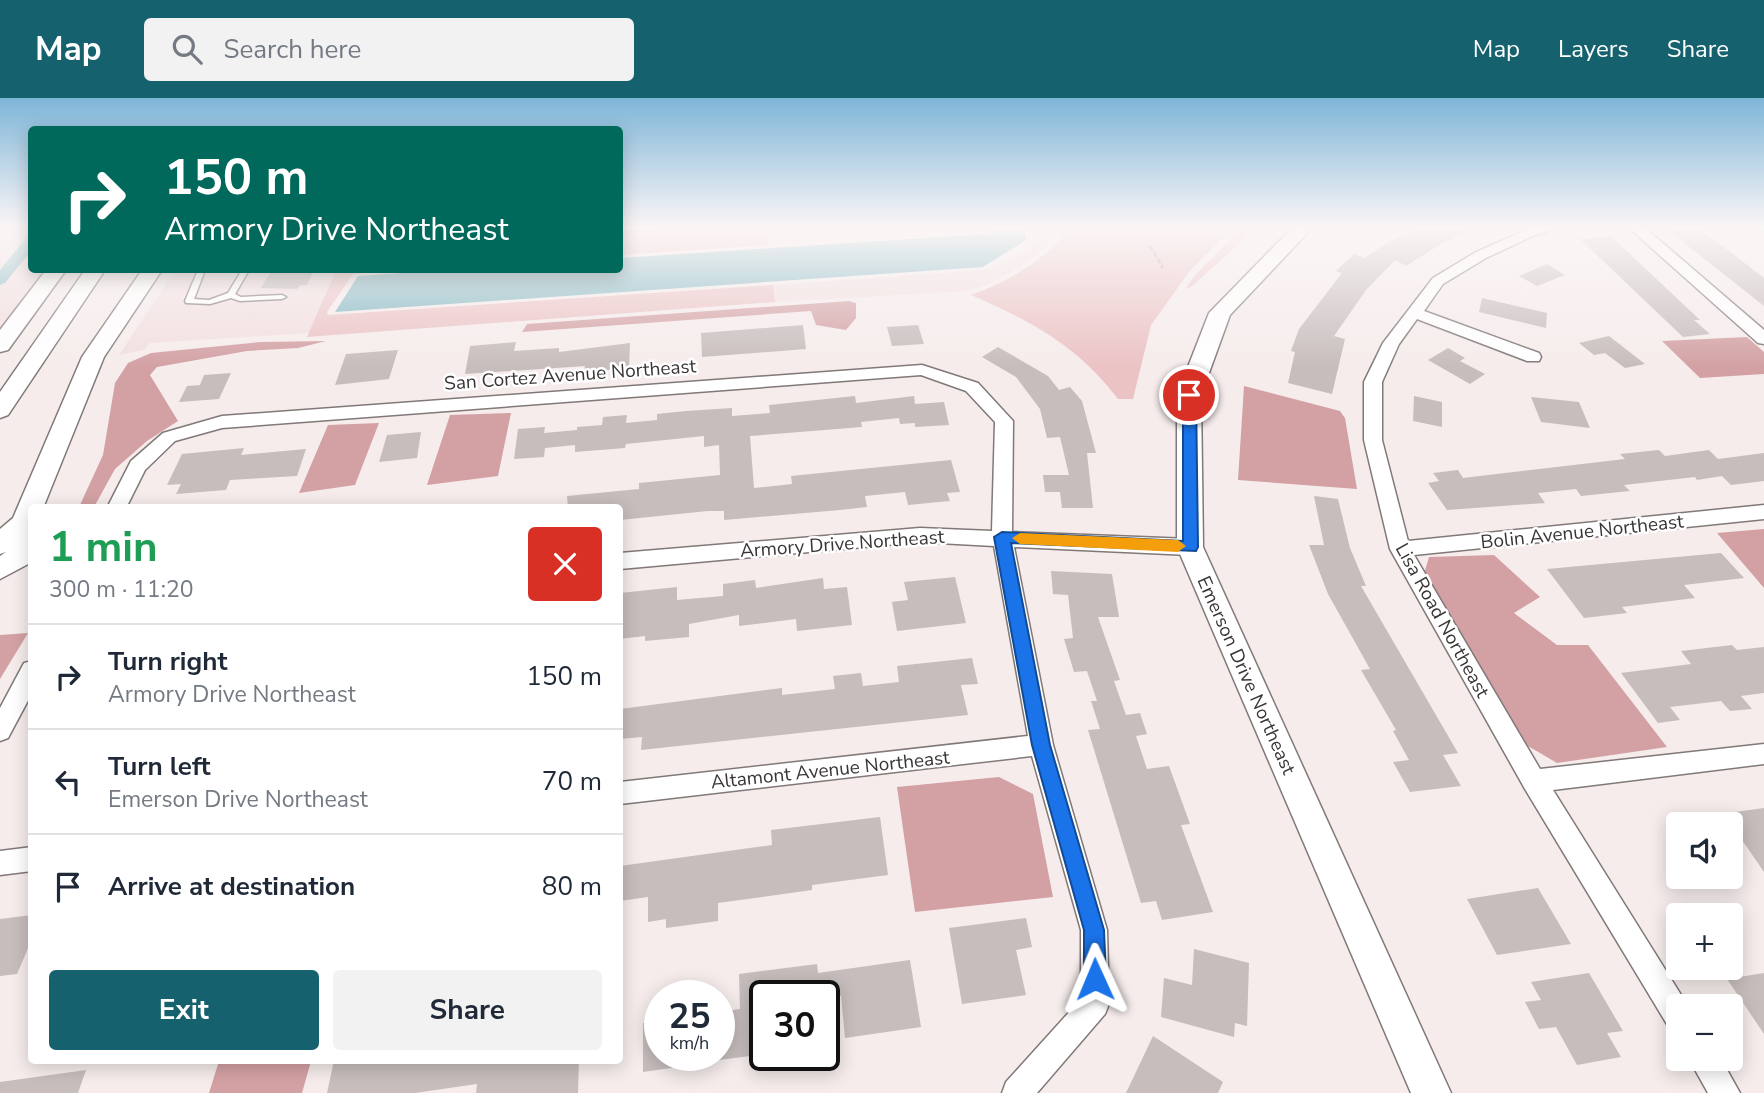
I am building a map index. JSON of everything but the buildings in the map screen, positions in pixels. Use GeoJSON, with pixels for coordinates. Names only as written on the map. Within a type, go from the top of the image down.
{"type":"FeatureCollection","features":[{"type":"Feature","properties":{"kind":"street"},"geometry":{"type":"LineString","coordinates":[[0,345],[53,273]]}},
{"type":"Feature","properties":{"kind":"street"},"geometry":{"type":"LineString","coordinates":[[0,410],[93,273]]}},
{"type":"Feature","properties":{"kind":"street"},"geometry":{"type":"LineString","coordinates":[[32,504],[93,357],[150,273]]}},
{"type":"Feature","properties":{"kind":"street"},"geometry":{"type":"LineString","coordinates":[[53,504],[112,351],[164,273]]}},
{"type":"Feature","properties":{"kind":"street","name":"Emerson Drive Northeast"},"geometry":{"type":"LineString","coordinates":[[1259,273],[1220,313],[1189,395],[1190,547],[1431,1093]]}},
{"type":"Feature","properties":{"kind":"street","name":"Lisa Road Northeast"},"geometry":{"type":"LineString","coordinates":[[1451,273],[1438,281],[1391,343],[1373,382],[1373,440],[1401,549],[1534,781],[1666,996]]}},
{"type":"Feature","properties":{"kind":"street"},"geometry":{"type":"LineString","coordinates":[[1688,273],[1764,339]]}},
{"type":"Feature","properties":{"kind":"street"},"geometry":{"type":"LineString","coordinates":[[1415,313],[1533,357]]}},
{"type":"Feature","properties":{"kind":"street","name":"San Cortez Avenue Northeast"},"geometry":{"type":"LineString","coordinates":[[118,504],[138,466],[169,437],[222,422],[922,370],[972,387],[1004,421],[1002,537]]}},
{"type":"Feature","properties":{"kind":"street","name":"Bolin Avenue Northeast"},"geometry":{"type":"LineString","coordinates":[[1401,549],[1764,512]]}},
{"type":"Feature","properties":{"kind":"street"},"geometry":{"type":"LineString","coordinates":[[0,544],[24,523],[28,513]]}},
{"type":"Feature","properties":{"kind":"street","name":"Armory Drive Northeast"},"geometry":{"type":"LineString","coordinates":[[623,561],[920,535],[1190,547]]}},
{"type":"Feature","properties":{"kind":"street"},"geometry":{"type":"LineString","coordinates":[[1002,537],[1041,745],[1094,930],[1095,1004],[1017,1093]]}},
{"type":"Feature","properties":{"kind":"street"},"geometry":{"type":"LineString","coordinates":[[0,569],[23,554],[28,546]]}},
{"type":"Feature","properties":{"kind":"street"},"geometry":{"type":"LineString","coordinates":[[0,732],[28,678]]}},
{"type":"Feature","properties":{"kind":"street","name":"Altamont Avenue Northeast"},"geometry":{"type":"LineString","coordinates":[[623,793],[1041,745]]}},
{"type":"Feature","properties":{"kind":"street"},"geometry":{"type":"LineString","coordinates":[[1534,781],[1764,754]]}},
{"type":"Feature","properties":{"kind":"street"},"geometry":{"type":"LineString","coordinates":[[0,863],[28,860]]}},
{"type":"Feature","properties":{"kind":"street"},"geometry":{"type":"LineString","coordinates":[[1712,1071],[1726,1093]]}},
{"type":"Feature","properties":{"kind":"lane"},"geometry":{"type":"LineString","coordinates":[[200,273],[189,301],[210,302],[231,295],[244,273]]}},
{"type":"Feature","properties":{"kind":"lane"},"geometry":{"type":"LineString","coordinates":[[231,295],[240,299],[282,297]]}},
{"type":"Feature","properties":{"kind":"shaded area"},"geometry":{"type":"Polygon","coordinates":[[[0,273],[53,273],[0,345],[0,273]]]}},
{"type":"Feature","properties":{"kind":"shaded area"},"geometry":{"type":"Polygon","coordinates":[[[173,273],[335,273],[309,333],[149,343],[144,350],[119,355],[173,273]]]}},
{"type":"Feature","properties":{"kind":"shaded area"},"geometry":{"type":"Polygon","coordinates":[[[335,273],[360,273],[353,274],[327,312],[328,315],[773,285],[775,302],[307,337],[335,273]]]}},
{"type":"Feature","properties":{"kind":"shaded area"},"geometry":{"type":"Polygon","coordinates":[[[936,273],[1008,273],[968,291],[775,302],[773,285],[936,273]]]}},
{"type":"Feature","properties":{"kind":"shaded area"},"geometry":{"type":"Polygon","coordinates":[[[1017,273],[1188,273],[1151,325],[1133,399],[1118,399],[1087,364],[1052,337],[971,295],[1017,273]]]}},
{"type":"Feature","properties":{"kind":"shaded area"},"geometry":{"type":"Polygon","coordinates":[[[1206,273],[1191,287],[1186,288],[1196,274],[1206,273]]]}},
{"type":"Feature","properties":{"kind":"shaded area"},"geometry":{"type":"Polygon","coordinates":[[[849,301],[856,303],[856,318],[846,330],[816,325],[811,311],[522,332],[527,324],[849,301]]]}},
{"type":"Feature","properties":{"kind":"shaded area"},"geometry":{"type":"Polygon","coordinates":[[[1747,337],[1764,352],[1764,374],[1700,378],[1662,341],[1747,337]]]}},
{"type":"Feature","properties":{"kind":"shaded area"},"geometry":{"type":"Polygon","coordinates":[[[326,341],[298,348],[247,351],[157,367],[150,375],[178,421],[147,441],[115,469],[96,504],[80,504],[103,455],[115,383],[128,363],[151,353],[260,342],[326,341]]]}},
{"type":"Feature","properties":{"kind":"shaded area"},"geometry":{"type":"Polygon","coordinates":[[[1244,386],[1340,411],[1345,418],[1357,489],[1238,480],[1244,386]]]}},
{"type":"Feature","properties":{"kind":"shaded area"},"geometry":{"type":"Polygon","coordinates":[[[511,413],[498,476],[427,485],[450,415],[511,413]]]}},
{"type":"Feature","properties":{"kind":"shaded area"},"geometry":{"type":"Polygon","coordinates":[[[379,423],[355,485],[299,493],[328,425],[379,423]]]}},
{"type":"Feature","properties":{"kind":"shaded area"},"geometry":{"type":"Polygon","coordinates":[[[1764,529],[1764,588],[1717,533],[1764,529]]]}},
{"type":"Feature","properties":{"kind":"shaded area"},"geometry":{"type":"Polygon","coordinates":[[[1494,555],[1540,597],[1514,613],[1557,645],[1588,645],[1667,747],[1557,763],[1528,746],[1423,577],[1429,557],[1494,555]]]}},
{"type":"Feature","properties":{"kind":"shaded area"},"geometry":{"type":"Polygon","coordinates":[[[28,633],[0,679],[0,635],[28,633]]]}},
{"type":"Feature","properties":{"kind":"shaded area"},"geometry":{"type":"Polygon","coordinates":[[[999,777],[1033,794],[1053,897],[915,912],[897,787],[999,777]]]}},
{"type":"Feature","properties":{"kind":"shaded area"},"geometry":{"type":"Polygon","coordinates":[[[218,1064],[310,1064],[302,1093],[209,1093],[218,1064]]]}},
{"type":"Feature","properties":{"kind":"water"},"geometry":{"type":"Polygon","coordinates":[[[397,273],[890,273],[335,312],[358,276],[397,273]]]}},
{"type":"Feature","properties":{"kind":"waterway"},"geometry":{"type":"LineString","coordinates":[[0,280],[5,273]]}},
{"type":"Feature","properties":{"kind":"slow traffic"},"geometry":{"type":"LineString","coordinates":[[1020,538],[1178,546]]}},
{"type":"Feature","properties":{"kind":"route"},"geometry":{"type":"LineString","coordinates":[[1095,979],[1094,930],[1041,745],[1002,537],[1190,547],[1189,395]]}}]}
